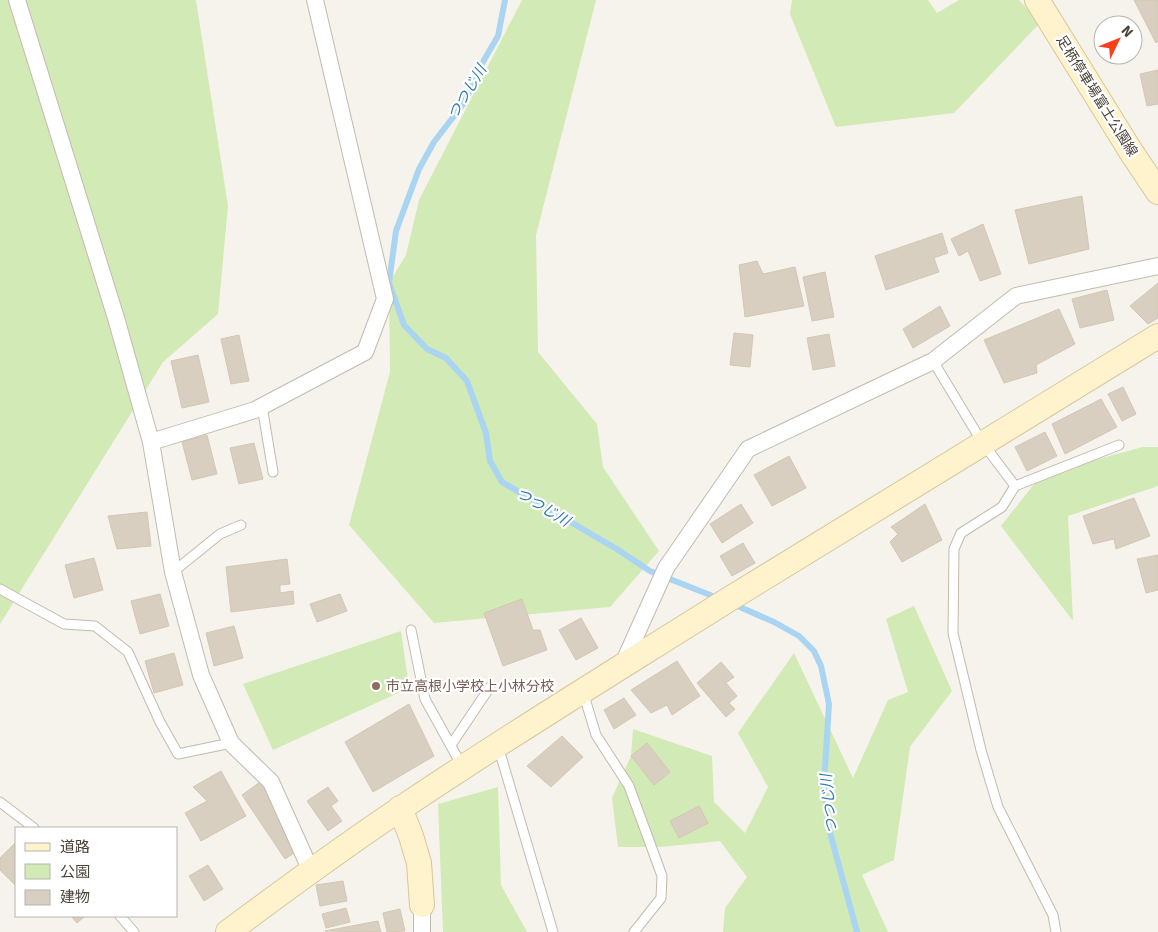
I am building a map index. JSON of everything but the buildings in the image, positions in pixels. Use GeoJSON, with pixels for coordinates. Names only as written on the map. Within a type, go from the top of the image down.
{"type":"FeatureCollection","features":[{"type":"Feature","properties":{"kind":"street"},"geometry":{"type":"LineString","coordinates":[[17,0],[116,318],[151,442],[173,572],[202,675],[231,743],[271,782],[311,871]]}},
{"type":"Feature","properties":{"kind":"street"},"geometry":{"type":"LineString","coordinates":[[151,442],[255,410],[365,352],[385,299],[315,0]]}},
{"type":"Feature","properties":{"kind":"street","name":"足柄停車場富士公園線"},"geometry":{"type":"LineString","coordinates":[[1037,0],[1158,192]]}},
{"type":"Feature","properties":{"kind":"street"},"geometry":{"type":"LineString","coordinates":[[622,667],[666,568],[748,448],[933,361],[1016,296],[1158,266]]}},
{"type":"Feature","properties":{"kind":"street"},"geometry":{"type":"LineString","coordinates":[[228,932],[400,808],[583,691],[982,442],[1158,336]]}},
{"type":"Feature","properties":{"kind":"street"},"geometry":{"type":"LineString","coordinates":[[400,808],[419,863],[422,932]]}},
{"type":"Feature","properties":{"kind":"lane"},"geometry":{"type":"LineString","coordinates":[[933,361],[982,442],[1015,486]]}},
{"type":"Feature","properties":{"kind":"lane"},"geometry":{"type":"LineString","coordinates":[[262,406],[273,472]]}},
{"type":"Feature","properties":{"kind":"lane"},"geometry":{"type":"LineString","coordinates":[[1056,932],[1053,916],[998,807],[981,750],[953,633],[954,549],[961,534],[1002,506],[1015,486],[1119,445]]}},
{"type":"Feature","properties":{"kind":"lane"},"geometry":{"type":"LineString","coordinates":[[173,572],[220,534],[241,525]]}},
{"type":"Feature","properties":{"kind":"lane"},"geometry":{"type":"LineString","coordinates":[[0,589],[64,624],[95,626],[128,652],[160,722],[178,754],[231,743]]}},
{"type":"Feature","properties":{"kind":"lane"},"geometry":{"type":"LineString","coordinates":[[411,630],[425,699],[464,768]]}},
{"type":"Feature","properties":{"kind":"lane"},"geometry":{"type":"LineString","coordinates":[[451,745],[490,687]]}},
{"type":"Feature","properties":{"kind":"lane"},"geometry":{"type":"LineString","coordinates":[[583,691],[596,736],[629,786],[662,876],[661,898],[634,932]]}},
{"type":"Feature","properties":{"kind":"lane"},"geometry":{"type":"LineString","coordinates":[[498,746],[553,932]]}},
{"type":"Feature","properties":{"kind":"lane"},"geometry":{"type":"LineString","coordinates":[[0,802],[33,827]]}},
{"type":"Feature","properties":{"kind":"lane"},"geometry":{"type":"LineString","coordinates":[[121,917],[134,932]]}},
{"type":"Feature","properties":{"kind":"green space"},"geometry":{"type":"Polygon","coordinates":[[[0,0],[196,0],[228,206],[218,314],[163,362],[0,624],[0,0]]]}},
{"type":"Feature","properties":{"kind":"green space"},"geometry":{"type":"Polygon","coordinates":[[[522,0],[596,0],[536,235],[538,352],[597,424],[603,467],[659,551],[610,607],[434,623],[349,525],[390,372],[389,283],[406,255],[419,200],[522,0]]]}},
{"type":"Feature","properties":{"kind":"green space"},"geometry":{"type":"Polygon","coordinates":[[[792,0],[928,0],[937,13],[959,0],[1019,0],[1040,23],[954,113],[836,127],[790,14],[792,0]]]}},
{"type":"Feature","properties":{"kind":"green space"},"geometry":{"type":"Polygon","coordinates":[[[1143,447],[1158,447],[1158,486],[1068,516],[1073,621],[1001,526],[1042,474],[1143,447]]]}},
{"type":"Feature","properties":{"kind":"green space"},"geometry":{"type":"Polygon","coordinates":[[[914,606],[952,691],[910,747],[894,860],[862,875],[888,932],[723,932],[725,908],[747,877],[720,841],[660,847],[618,847],[612,798],[631,756],[633,729],[712,756],[714,802],[745,833],[768,787],[738,733],[794,653],[853,778],[888,700],[908,692],[886,619],[914,606]]]}},
{"type":"Feature","properties":{"kind":"green space"},"geometry":{"type":"Polygon","coordinates":[[[401,631],[409,688],[273,750],[243,684],[401,631]]]}},
{"type":"Feature","properties":{"kind":"green space"},"geometry":{"type":"Polygon","coordinates":[[[498,787],[501,885],[527,932],[443,932],[438,804],[498,787]]]}},
{"type":"Feature","properties":{"kind":"waterway","name":"つつじ川"},"geometry":{"type":"LineString","coordinates":[[505,0],[498,36],[484,60],[464,103],[434,142],[419,169],[396,231],[389,283],[404,325],[427,349],[446,358],[467,381],[486,433],[490,461],[502,482],[615,548],[650,571],[720,599]]}},
{"type":"Feature","properties":{"kind":"waterway","name":"つつじ川"},"geometry":{"type":"LineString","coordinates":[[733,604],[774,622],[799,636],[814,651],[821,666],[829,704],[824,784],[829,829],[857,932]]}},
{"type":"Feature","properties":{"kind":"place","name":"市立高根小学校上小林分校"},"geometry":{"type":"Point","coordinates":[376,686]}}]}
